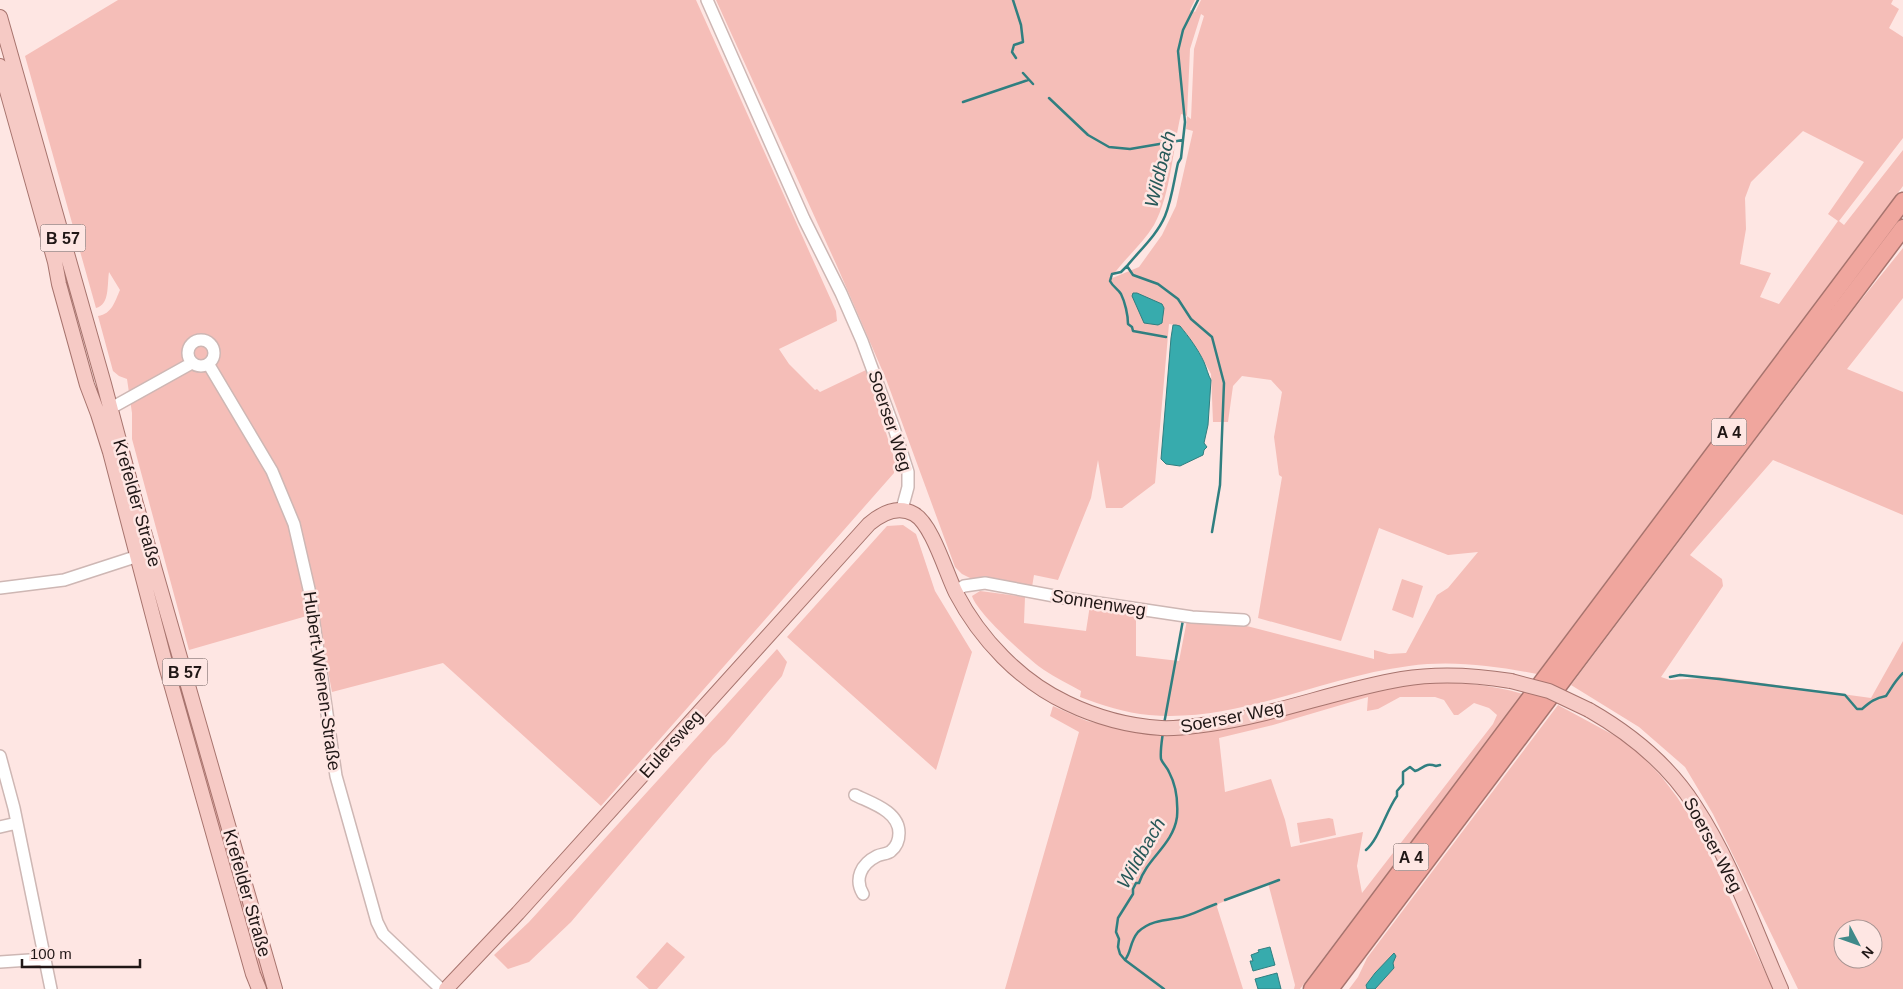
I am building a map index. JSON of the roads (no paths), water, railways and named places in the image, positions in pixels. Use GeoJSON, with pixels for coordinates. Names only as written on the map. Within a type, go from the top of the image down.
{"type":"FeatureCollection","features":[{"type":"Feature","properties":{"kind":"highway","name":"A 4"},"geometry":{"type":"LineString","coordinates":[[1312,989],[1903,201]]}},
{"type":"Feature","properties":{"kind":"highway","name":"A 4"},"geometry":{"type":"LineString","coordinates":[[1330,989],[1903,228]]}},
{"type":"Feature","properties":{"kind":"main road","name":"Krefelder Straße"},"geometry":{"type":"LineString","coordinates":[[0,17],[4,69],[87,386],[104,412],[275,989]]}},
{"type":"Feature","properties":{"kind":"main road","name":"Krefelder Straße"},"geometry":{"type":"LineString","coordinates":[[104,412],[164,657],[253,974],[259,989]]}},
{"type":"Feature","properties":{"kind":"main road","name":"Soerser Weg"},"geometry":{"type":"LineString","coordinates":[[902,509],[914,514],[926,526],[955,591],[975,624],[997,651],[1022,674],[1048,693],[1066,703],[1102,717],[1128,724],[1168,728],[1235,720],[1367,686],[1403,679],[1446,675],[1511,681],[1549,691],[1590,710],[1623,730],[1653,756],[1683,789],[1695,806],[1720,850],[1781,989]]}},
{"type":"Feature","properties":{"kind":"main road","name":"Eulersweg"},"geometry":{"type":"LineString","coordinates":[[446,989],[510,921],[869,524],[882,514],[902,509]]}},
{"type":"Feature","properties":{"kind":"street","name":"Soerser Weg"},"geometry":{"type":"LineString","coordinates":[[706,0],[804,219],[841,294],[871,365],[908,472],[907,493],[902,509]]}},
{"type":"Feature","properties":{"kind":"street"},"geometry":{"type":"LineString","coordinates":[[203,340],[210,343],[215,352],[213,359],[208,365],[203,367],[192,363],[188,351],[191,345],[196,341],[203,340]]}},
{"type":"Feature","properties":{"kind":"street"},"geometry":{"type":"LineString","coordinates":[[104,412],[192,363]]}},
{"type":"Feature","properties":{"kind":"street","name":"Hubert-Wienen-Straße"},"geometry":{"type":"LineString","coordinates":[[208,365],[272,470],[294,524],[310,589],[336,776],[377,922],[384,934],[441,989]]}},
{"type":"Feature","properties":{"kind":"street"},"geometry":{"type":"LineString","coordinates":[[0,588],[64,580],[138,556]]}},
{"type":"Feature","properties":{"kind":"street","name":"Sonnenweg"},"geometry":{"type":"LineString","coordinates":[[955,591],[964,586],[986,583],[1065,598],[1192,617],[1244,620]]}},
{"type":"Feature","properties":{"kind":"street"},"geometry":{"type":"LineString","coordinates":[[0,756],[17,823],[51,989]]}},
{"type":"Feature","properties":{"kind":"street"},"geometry":{"type":"LineString","coordinates":[[855,795],[888,812],[895,819],[899,829],[899,838],[891,852],[876,857],[862,869],[858,878],[858,886],[863,894]]}},
{"type":"Feature","properties":{"kind":"street"},"geometry":{"type":"LineString","coordinates":[[0,827],[17,823]]}},
{"type":"Feature","properties":{"kind":"street"},"geometry":{"type":"LineString","coordinates":[[0,962],[44,959]]}},
{"type":"Feature","properties":{"kind":"water"},"geometry":{"type":"Polygon","coordinates":[[[1133,293],[1162,304],[1164,308],[1162,323],[1158,325],[1144,323],[1132,296],[1133,293]]]}},
{"type":"Feature","properties":{"kind":"water"},"geometry":{"type":"Polygon","coordinates":[[[1173,325],[1180,326],[1196,348],[1211,380],[1208,425],[1204,443],[1207,447],[1203,455],[1180,466],[1166,464],[1161,459],[1171,338],[1173,325]]]}},
{"type":"Feature","properties":{"kind":"water"},"geometry":{"type":"Polygon","coordinates":[[[1270,947],[1275,965],[1253,971],[1250,961],[1253,961],[1251,955],[1259,952],[1258,950],[1270,947]]]}},
{"type":"Feature","properties":{"kind":"water"},"geometry":{"type":"Polygon","coordinates":[[[1394,953],[1396,956],[1393,963],[1394,968],[1375,989],[1367,989],[1366,985],[1375,973],[1394,953]]]}},
{"type":"Feature","properties":{"kind":"water"},"geometry":{"type":"Polygon","coordinates":[[[1277,973],[1281,989],[1258,989],[1255,979],[1277,973]]]}},
{"type":"Feature","properties":{"kind":"waterway"},"geometry":{"type":"LineString","coordinates":[[1013,0],[1021,25],[1023,42],[1014,45],[1012,52],[1016,58]]}},
{"type":"Feature","properties":{"kind":"waterway","name":"Wildbach"},"geometry":{"type":"LineString","coordinates":[[1198,0],[1183,30],[1178,51],[1185,122],[1181,158],[1178,163],[1169,203],[1158,230],[1127,266],[1133,275],[1158,284],[1178,299],[1191,319],[1212,337],[1224,383],[1220,485],[1212,532]]}},
{"type":"Feature","properties":{"kind":"waterway"},"geometry":{"type":"LineString","coordinates":[[1023,73],[1033,84]]}},
{"type":"Feature","properties":{"kind":"waterway"},"geometry":{"type":"LineString","coordinates":[[963,102],[1028,80]]}},
{"type":"Feature","properties":{"kind":"waterway"},"geometry":{"type":"LineString","coordinates":[[1049,98],[1088,135],[1109,147],[1130,149],[1183,140]]}},
{"type":"Feature","properties":{"kind":"waterway"},"geometry":{"type":"LineString","coordinates":[[1127,266],[1121,272],[1112,274],[1110,281],[1120,292],[1125,305],[1128,324],[1132,327],[1133,331],[1166,337]]}},
{"type":"Feature","properties":{"kind":"waterway","name":"Wildbach"},"geometry":{"type":"LineString","coordinates":[[1164,724],[1183,620]]}},
{"type":"Feature","properties":{"kind":"waterway"},"geometry":{"type":"LineString","coordinates":[[1670,677],[1680,675],[1719,679],[1845,695],[1857,709],[1862,709],[1873,701],[1886,696],[1903,673]]}},
{"type":"Feature","properties":{"kind":"waterway","name":"Wildbach"},"geometry":{"type":"LineString","coordinates":[[1163,732],[1161,759],[1168,770],[1175,788],[1177,800],[1175,827],[1148,866],[1139,883],[1136,883],[1133,894],[1118,918],[1116,932],[1119,939],[1118,947],[1120,954],[1125,960],[1164,989]]}},
{"type":"Feature","properties":{"kind":"waterway"},"geometry":{"type":"LineString","coordinates":[[1366,850],[1379,832],[1397,796],[1397,791],[1403,784],[1403,772],[1410,767],[1415,771],[1428,765],[1440,765]]}},
{"type":"Feature","properties":{"kind":"waterway"},"geometry":{"type":"LineString","coordinates":[[1225,900],[1279,880]]}},
{"type":"Feature","properties":{"kind":"waterway"},"geometry":{"type":"LineString","coordinates":[[1125,960],[1135,936],[1142,928],[1157,922],[1188,916],[1216,904]]}}]}
